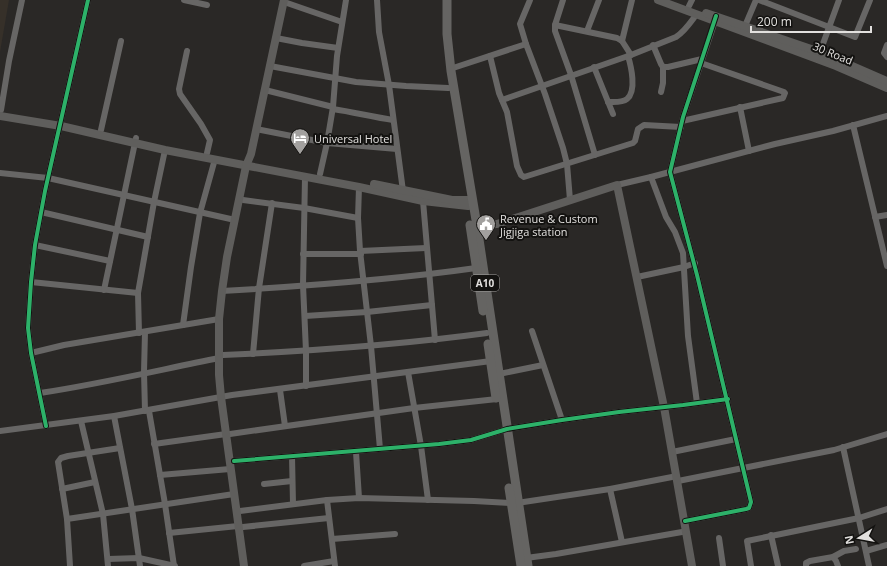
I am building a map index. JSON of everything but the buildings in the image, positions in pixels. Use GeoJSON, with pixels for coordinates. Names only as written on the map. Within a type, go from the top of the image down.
{"type":"FeatureCollection","features":[{"type":"Feature","properties":{"kind":"highway","name":"A10"},"geometry":{"type":"LineString","coordinates":[[442,0],[442,49],[499,374],[521,566]]}},
{"type":"Feature","properties":{"kind":"highway","name":"A10"},"geometry":{"type":"LineString","coordinates":[[447,0],[447,34],[450,69],[469,203]]}},
{"type":"Feature","properties":{"kind":"highway","name":"A10"},"geometry":{"type":"LineString","coordinates":[[473,226],[476,268],[497,399],[505,430]]}},
{"type":"Feature","properties":{"kind":"highway","name":"A10"},"geometry":{"type":"LineString","coordinates":[[514,503],[527,562]]}},
{"type":"Feature","properties":{"kind":"main road","name":"30 Road"},"geometry":{"type":"LineString","coordinates":[[658,0],[696,15],[745,26],[820,52],[887,80]]}},
{"type":"Feature","properties":{"kind":"main road","name":"30 Road"},"geometry":{"type":"LineString","coordinates":[[673,0],[691,3],[715,19],[836,66],[887,88]]}},
{"type":"Feature","properties":{"kind":"main road"},"geometry":{"type":"LineString","coordinates":[[244,566],[240,511],[223,397],[219,319],[235,220],[284,1]]}},
{"type":"Feature","properties":{"kind":"main road"},"geometry":{"type":"LineString","coordinates":[[0,112],[136,141],[208,153],[305,177],[423,201],[469,203]]}},
{"type":"Feature","properties":{"kind":"main road"},"geometry":{"type":"LineString","coordinates":[[61,124],[101,130],[165,150],[215,159],[249,162],[320,174],[469,203]]}},
{"type":"Feature","properties":{"kind":"main road"},"geometry":{"type":"LineString","coordinates":[[221,357],[224,290],[243,200],[249,162]]}},
{"type":"Feature","properties":{"kind":"main road"},"geometry":{"type":"LineString","coordinates":[[473,226],[497,224],[614,186]]}},
{"type":"Feature","properties":{"kind":"main road"},"geometry":{"type":"LineString","coordinates":[[614,186],[637,277],[692,566]]}},
{"type":"Feature","properties":{"kind":"main road"},"geometry":{"type":"LineString","coordinates":[[614,186],[672,452],[687,566]]}},
{"type":"Feature","properties":{"kind":"main road"},"geometry":{"type":"LineString","coordinates":[[232,465],[234,494],[248,566]]}},
{"type":"Feature","properties":{"kind":"street"},"geometry":{"type":"LineString","coordinates":[[0,112],[22,0]]}},
{"type":"Feature","properties":{"kind":"street"},"geometry":{"type":"LineString","coordinates":[[46,426],[31,353],[28,328],[31,282],[35,245],[41,212],[88,0]]}},
{"type":"Feature","properties":{"kind":"street"},"geometry":{"type":"LineString","coordinates":[[184,0],[207,5]]}},
{"type":"Feature","properties":{"kind":"street"},"geometry":{"type":"LineString","coordinates":[[320,174],[333,108],[338,48],[346,0]]}},
{"type":"Feature","properties":{"kind":"street"},"geometry":{"type":"LineString","coordinates":[[377,0],[379,32],[403,190]]}},
{"type":"Feature","properties":{"kind":"street"},"geometry":{"type":"LineString","coordinates":[[530,0],[520,24],[563,148],[567,164],[570,200]]}},
{"type":"Feature","properties":{"kind":"street"},"geometry":{"type":"LineString","coordinates":[[563,0],[555,25],[555,31],[571,75],[595,155]]}},
{"type":"Feature","properties":{"kind":"street"},"geometry":{"type":"LineString","coordinates":[[587,31],[599,0]]}},
{"type":"Feature","properties":{"kind":"street"},"geometry":{"type":"LineString","coordinates":[[622,41],[632,0]]}},
{"type":"Feature","properties":{"kind":"street"},"geometry":{"type":"LineString","coordinates":[[745,26],[758,0],[855,37],[870,0]]}},
{"type":"Feature","properties":{"kind":"street"},"geometry":{"type":"LineString","coordinates":[[820,52],[839,0]]}},
{"type":"Feature","properties":{"kind":"street"},"geometry":{"type":"LineString","coordinates":[[284,1],[342,22]]}},
{"type":"Feature","properties":{"kind":"street"},"geometry":{"type":"LineString","coordinates":[[502,100],[630,55],[676,37],[682,33],[696,15]]}},
{"type":"Feature","properties":{"kind":"street"},"geometry":{"type":"LineString","coordinates":[[684,521],[735,512],[749,508],[751,502],[728,398],[695,263],[670,172],[682,124],[715,19]]}},
{"type":"Feature","properties":{"kind":"street"},"geometry":{"type":"LineString","coordinates":[[555,25],[617,38],[622,41],[630,55],[633,83],[630,95],[626,100],[619,102],[608,102]]}},
{"type":"Feature","properties":{"kind":"street"},"geometry":{"type":"LineString","coordinates":[[276,38],[338,48]]}},
{"type":"Feature","properties":{"kind":"street"},"geometry":{"type":"LineString","coordinates":[[101,130],[121,41]]}},
{"type":"Feature","properties":{"kind":"street"},"geometry":{"type":"LineString","coordinates":[[450,69],[526,44]]}},
{"type":"Feature","properties":{"kind":"street"},"geometry":{"type":"LineString","coordinates":[[653,45],[663,67],[663,83],[661,92]]}},
{"type":"Feature","properties":{"kind":"street"},"geometry":{"type":"LineString","coordinates":[[887,45],[884,53],[887,57]]}},
{"type":"Feature","properties":{"kind":"street"},"geometry":{"type":"LineString","coordinates":[[187,51],[179,89],[180,94],[201,124],[210,140],[208,153]]}},
{"type":"Feature","properties":{"kind":"street"},"geometry":{"type":"LineString","coordinates":[[490,56],[495,79],[507,112],[517,166],[520,175],[524,177],[633,143],[636,141],[638,129],[644,125],[682,124],[740,107],[783,98],[785,93],[765,84],[702,61],[663,67]]}},
{"type":"Feature","properties":{"kind":"street"},"geometry":{"type":"LineString","coordinates":[[270,66],[356,82],[448,88]]}},
{"type":"Feature","properties":{"kind":"street"},"geometry":{"type":"LineString","coordinates":[[594,67],[613,114]]}},
{"type":"Feature","properties":{"kind":"street"},"geometry":{"type":"LineString","coordinates":[[264,90],[365,116],[393,120]]}},
{"type":"Feature","properties":{"kind":"street"},"geometry":{"type":"LineString","coordinates":[[740,107],[749,151]]}},
{"type":"Feature","properties":{"kind":"street"},"geometry":{"type":"LineString","coordinates":[[614,186],[887,116]]}},
{"type":"Feature","properties":{"kind":"street"},"geometry":{"type":"LineString","coordinates":[[853,125],[887,266]]}},
{"type":"Feature","properties":{"kind":"street"},"geometry":{"type":"LineString","coordinates":[[256,129],[327,143],[397,149]]}},
{"type":"Feature","properties":{"kind":"street"},"geometry":{"type":"LineString","coordinates":[[104,290],[123,194],[136,141]]}},
{"type":"Feature","properties":{"kind":"street"},"geometry":{"type":"LineString","coordinates":[[81,421],[103,514],[108,563],[139,558],[175,566],[160,475],[147,411],[138,293],[165,150]]}},
{"type":"Feature","properties":{"kind":"street"},"geometry":{"type":"LineString","coordinates":[[183,325],[200,213],[215,159]]}},
{"type":"Feature","properties":{"kind":"street"},"geometry":{"type":"LineString","coordinates":[[0,173],[48,178],[235,220]]}},
{"type":"Feature","properties":{"kind":"street"},"geometry":{"type":"LineString","coordinates":[[305,177],[303,284],[306,386]]}},
{"type":"Feature","properties":{"kind":"street"},"geometry":{"type":"LineString","coordinates":[[651,177],[666,217],[675,232],[683,254],[688,336],[697,403]]}},
{"type":"Feature","properties":{"kind":"street"},"geometry":{"type":"LineString","coordinates":[[359,187],[358,218],[367,312],[372,346],[380,449]]}},
{"type":"Feature","properties":{"kind":"street"},"geometry":{"type":"LineString","coordinates":[[243,200],[304,208],[358,218]]}},
{"type":"Feature","properties":{"kind":"street"},"geometry":{"type":"LineString","coordinates":[[423,201],[435,340]]}},
{"type":"Feature","properties":{"kind":"street"},"geometry":{"type":"LineString","coordinates":[[253,354],[259,288],[272,203]]}},
{"type":"Feature","properties":{"kind":"street"},"geometry":{"type":"LineString","coordinates":[[41,212],[148,236]]}},
{"type":"Feature","properties":{"kind":"street"},"geometry":{"type":"LineString","coordinates":[[875,217],[887,214]]}},
{"type":"Feature","properties":{"kind":"street"},"geometry":{"type":"LineString","coordinates":[[35,245],[110,261]]}},
{"type":"Feature","properties":{"kind":"street"},"geometry":{"type":"LineString","coordinates":[[303,254],[426,248]]}},
{"type":"Feature","properties":{"kind":"street"},"geometry":{"type":"LineString","coordinates":[[637,277],[684,267],[695,263]]}},
{"type":"Feature","properties":{"kind":"street"},"geometry":{"type":"LineString","coordinates":[[224,290],[364,280],[476,268]]}},
{"type":"Feature","properties":{"kind":"street"},"geometry":{"type":"LineString","coordinates":[[31,282],[138,293]]}},
{"type":"Feature","properties":{"kind":"street"},"geometry":{"type":"LineString","coordinates":[[305,316],[367,312],[432,305]]}},
{"type":"Feature","properties":{"kind":"street"},"geometry":{"type":"LineString","coordinates":[[31,353],[64,345],[219,319]]}},
{"type":"Feature","properties":{"kind":"street"},"geometry":{"type":"LineString","coordinates":[[532,331],[562,420]]}},
{"type":"Feature","properties":{"kind":"street"},"geometry":{"type":"LineString","coordinates":[[40,393],[111,381],[144,372],[221,357],[372,346],[487,333]]}},
{"type":"Feature","properties":{"kind":"street"},"geometry":{"type":"LineString","coordinates":[[0,431],[46,426],[147,411],[223,397],[491,361]]}},
{"type":"Feature","properties":{"kind":"street"},"geometry":{"type":"LineString","coordinates":[[499,374],[543,365]]}},
{"type":"Feature","properties":{"kind":"street"},"geometry":{"type":"LineString","coordinates":[[408,372],[428,500]]}},
{"type":"Feature","properties":{"kind":"street"},"geometry":{"type":"LineString","coordinates":[[280,390],[285,426]]}},
{"type":"Feature","properties":{"kind":"street"},"geometry":{"type":"LineString","coordinates":[[160,475],[292,456],[356,452],[471,440],[505,430],[562,420],[662,408],[728,398]]}},
{"type":"Feature","properties":{"kind":"street"},"geometry":{"type":"LineString","coordinates":[[154,444],[414,408],[497,399]]}},
{"type":"Feature","properties":{"kind":"street"},"geometry":{"type":"LineString","coordinates":[[114,416],[132,509],[140,566]]}},
{"type":"Feature","properties":{"kind":"street"},"geometry":{"type":"LineString","coordinates":[[240,511],[327,500],[359,498],[514,503],[743,469],[887,436]]}},
{"type":"Feature","properties":{"kind":"street"},"geometry":{"type":"LineString","coordinates":[[672,452],[736,439]]}},
{"type":"Feature","properties":{"kind":"street"},"geometry":{"type":"LineString","coordinates":[[843,447],[869,566]]}},
{"type":"Feature","properties":{"kind":"street"},"geometry":{"type":"LineString","coordinates":[[70,566],[67,519],[58,462],[61,458],[120,448]]}},
{"type":"Feature","properties":{"kind":"street"},"geometry":{"type":"LineString","coordinates":[[356,452],[359,498]]}},
{"type":"Feature","properties":{"kind":"street"},"geometry":{"type":"LineString","coordinates":[[292,456],[293,504]]}},
{"type":"Feature","properties":{"kind":"street"},"geometry":{"type":"LineString","coordinates":[[264,484],[292,481]]}},
{"type":"Feature","properties":{"kind":"street"},"geometry":{"type":"LineString","coordinates":[[62,489],[95,482]]}},
{"type":"Feature","properties":{"kind":"street"},"geometry":{"type":"LineString","coordinates":[[610,489],[622,542]]}},
{"type":"Feature","properties":{"kind":"street"},"geometry":{"type":"LineString","coordinates":[[67,519],[234,494]]}},
{"type":"Feature","properties":{"kind":"street"},"geometry":{"type":"LineString","coordinates":[[304,566],[335,564],[327,500]]}},
{"type":"Feature","properties":{"kind":"street"},"geometry":{"type":"LineString","coordinates":[[752,566],[747,541],[859,518],[887,509]]}},
{"type":"Feature","properties":{"kind":"street"},"geometry":{"type":"LineString","coordinates":[[169,533],[330,518]]}},
{"type":"Feature","properties":{"kind":"street"},"geometry":{"type":"LineString","coordinates":[[527,562],[556,554],[682,532]]}},
{"type":"Feature","properties":{"kind":"street"},"geometry":{"type":"LineString","coordinates":[[332,539],[395,534]]}},
{"type":"Feature","properties":{"kind":"street"},"geometry":{"type":"LineString","coordinates":[[771,535],[778,566]]}},
{"type":"Feature","properties":{"kind":"street"},"geometry":{"type":"LineString","coordinates":[[718,538],[724,566]]}},
{"type":"Feature","properties":{"kind":"street"},"geometry":{"type":"LineString","coordinates":[[866,551],[887,545]]}},
{"type":"Feature","properties":{"kind":"street"},"geometry":{"type":"LineString","coordinates":[[806,566],[806,563],[810,561],[833,557],[844,551],[856,549]]}},
{"type":"Feature","properties":{"kind":"street"},"geometry":{"type":"LineString","coordinates":[[833,557],[838,566]]}},
{"type":"Feature","properties":{"kind":"shaded area"},"geometry":{"type":"Polygon","coordinates":[[[0,0],[9,0],[0,52],[0,0]]]}},
{"type":"Feature","properties":{"kind":"cycle path"},"geometry":{"type":"LineString","coordinates":[[46,426],[31,353],[28,328],[31,282],[35,245],[45,191],[88,0]]}},
{"type":"Feature","properties":{"kind":"cycle path"},"geometry":{"type":"LineString","coordinates":[[685,521],[746,509],[749,508],[751,502],[697,275],[670,172],[683,117],[716,16]]}},
{"type":"Feature","properties":{"kind":"cycle path"},"geometry":{"type":"LineString","coordinates":[[234,461],[471,440],[507,429],[562,420],[728,399]]}},
{"type":"Feature","properties":{"kind":"place","name":"Universal Hotel"},"geometry":{"type":"Point","coordinates":[300,155]}},
{"type":"Feature","properties":{"kind":"place","name":"Revenue & Custom Jigjiga station"},"geometry":{"type":"Point","coordinates":[486,241]}}]}
